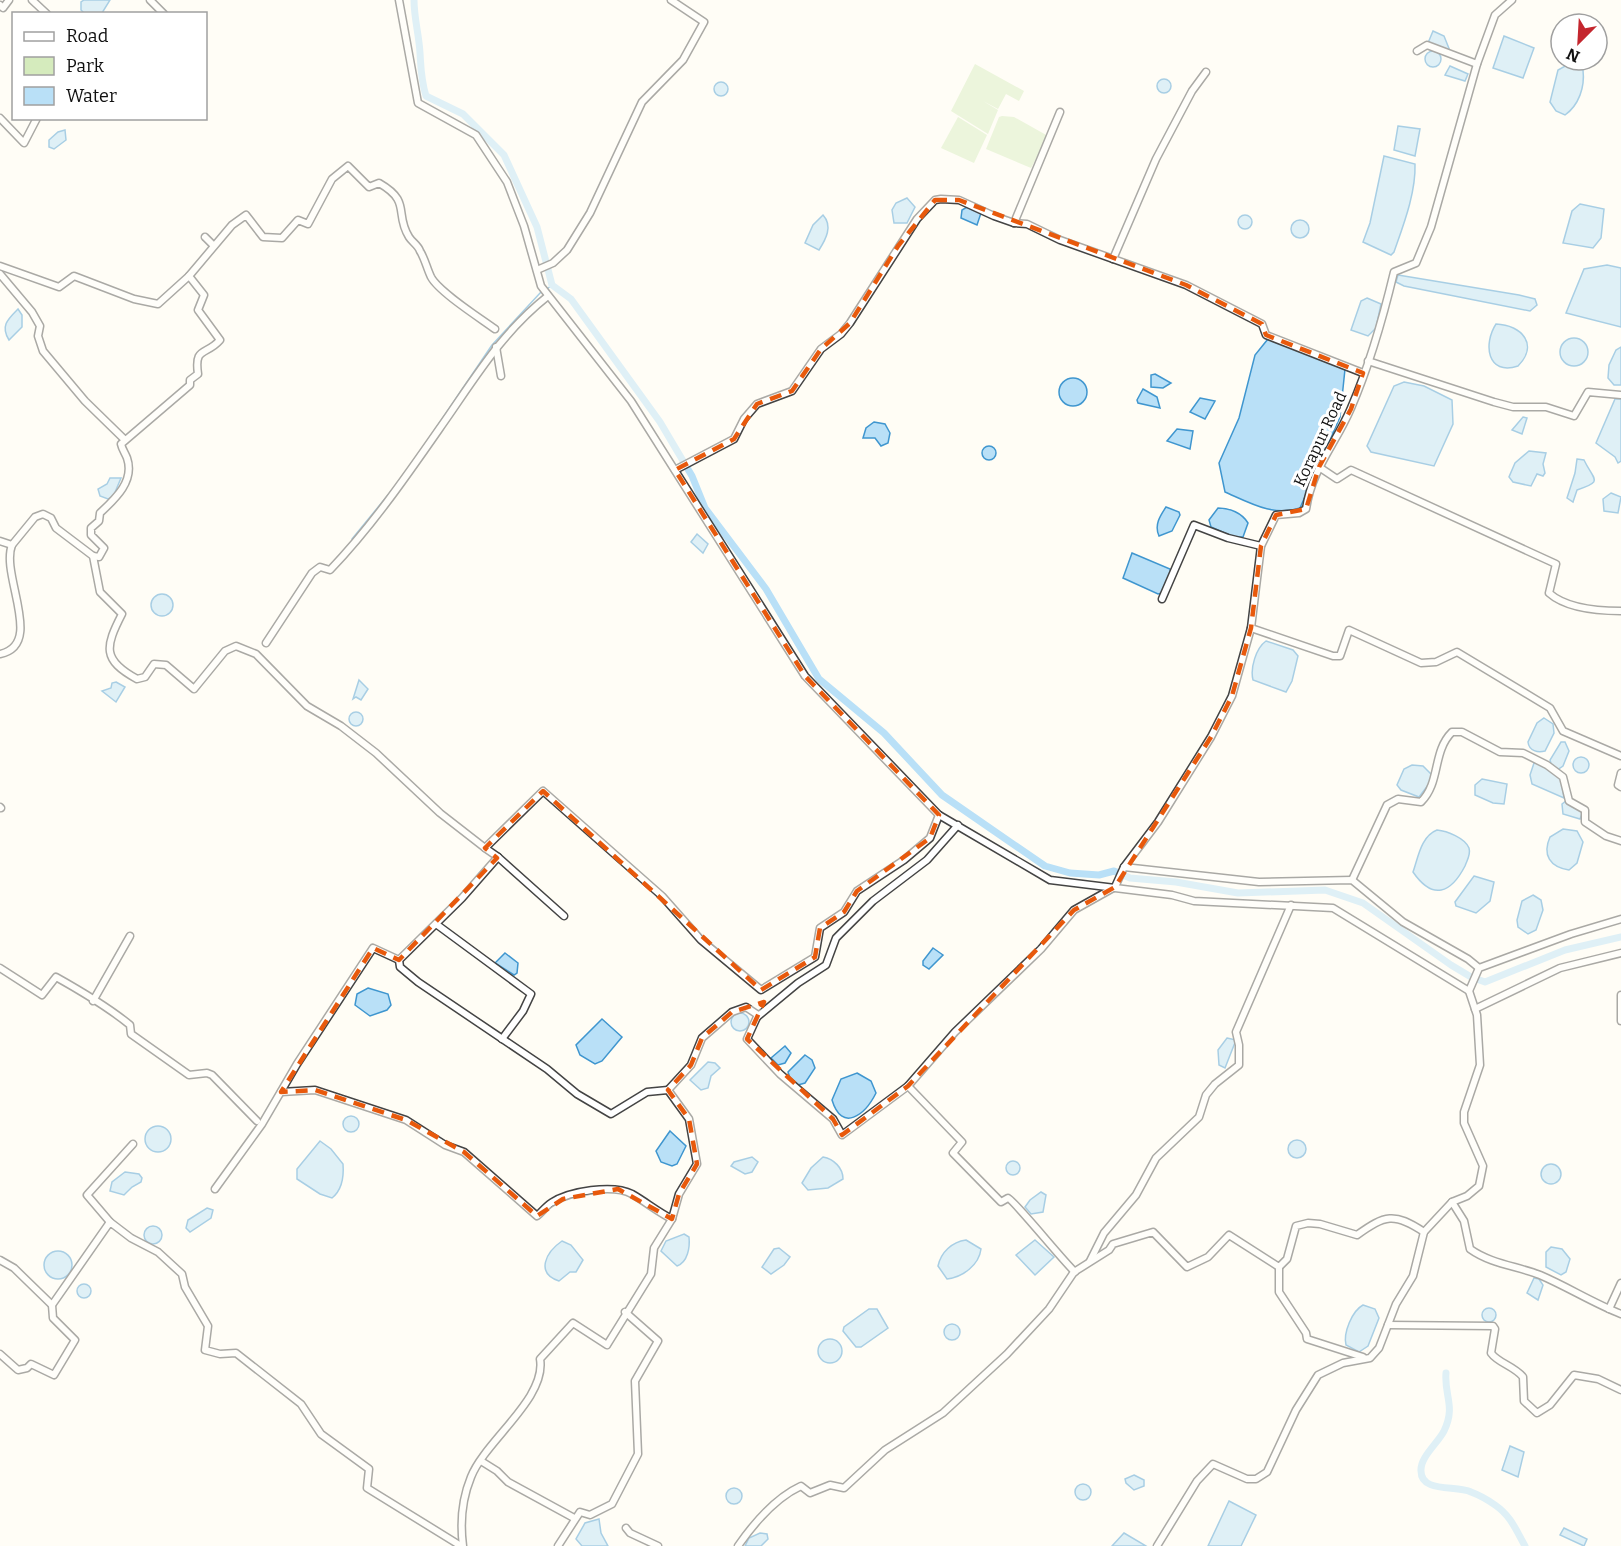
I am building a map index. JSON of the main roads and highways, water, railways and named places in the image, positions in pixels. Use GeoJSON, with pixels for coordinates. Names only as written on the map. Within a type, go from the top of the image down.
{"type":"FeatureCollection","features":[{"type":"Feature","properties":{"kind":"water"},"geometry":{"type":"Polygon","coordinates":[[[110,0],[103,12],[83,12],[81,2],[110,0]]]}},
{"type":"Feature","properties":{"kind":"water"},"geometry":{"type":"Polygon","coordinates":[[[1433,31],[1444,36],[1450,51],[1428,43],[1433,31]]]}},
{"type":"Feature","properties":{"kind":"water"},"geometry":{"type":"Polygon","coordinates":[[[1504,36],[1534,48],[1523,78],[1493,68],[1504,36]]]}},
{"type":"Feature","properties":{"kind":"water"},"geometry":{"type":"Polygon","coordinates":[[[1433,51],[1439,53],[1441,59],[1439,65],[1433,67],[1427,65],[1425,59],[1427,53],[1433,51]]]}},
{"type":"Feature","properties":{"kind":"water"},"geometry":{"type":"Polygon","coordinates":[[[1450,66],[1468,74],[1465,81],[1445,75],[1450,66]]]}},
{"type":"Feature","properties":{"kind":"water"},"geometry":{"type":"Polygon","coordinates":[[[1558,72],[1583,72],[1582,89],[1570,111],[1565,115],[1556,111],[1550,102],[1558,72]]]}},
{"type":"Feature","properties":{"kind":"water"},"geometry":{"type":"Polygon","coordinates":[[[1164,79],[1169,81],[1171,86],[1169,91],[1164,93],[1159,91],[1157,86],[1159,81],[1164,79]]]}},
{"type":"Feature","properties":{"kind":"water"},"geometry":{"type":"Polygon","coordinates":[[[718,82],[724,82],[728,89],[724,96],[718,96],[714,92],[714,86],[718,82]]]}},
{"type":"Feature","properties":{"kind":"water"},"geometry":{"type":"Polygon","coordinates":[[[1398,126],[1420,129],[1415,156],[1394,150],[1398,126]]]}},
{"type":"Feature","properties":{"kind":"water"},"geometry":{"type":"Polygon","coordinates":[[[65,130],[66,140],[54,149],[49,147],[49,140],[58,132],[65,130]]]}},
{"type":"Feature","properties":{"kind":"water"},"geometry":{"type":"Polygon","coordinates":[[[1384,156],[1415,164],[1408,209],[1391,255],[1363,242],[1370,223],[1384,156]]]}},
{"type":"Feature","properties":{"kind":"water"},"geometry":{"type":"Polygon","coordinates":[[[907,198],[915,207],[907,223],[894,223],[892,210],[896,203],[907,198]]]}},
{"type":"Feature","properties":{"kind":"water"},"geometry":{"type":"Polygon","coordinates":[[[1580,204],[1604,209],[1601,238],[1593,248],[1563,243],[1572,211],[1580,204]]]}},
{"type":"Feature","properties":{"kind":"water"},"geometry":{"type":"Polygon","coordinates":[[[967,207],[981,213],[977,225],[961,218],[962,210],[967,207]]]}},
{"type":"Feature","properties":{"kind":"water"},"geometry":{"type":"Polygon","coordinates":[[[823,215],[828,228],[819,250],[805,243],[813,225],[823,215]]]}},
{"type":"Feature","properties":{"kind":"water"},"geometry":{"type":"Polygon","coordinates":[[[1242,215],[1248,215],[1252,222],[1248,229],[1242,229],[1238,225],[1238,219],[1242,215]]]}},
{"type":"Feature","properties":{"kind":"water"},"geometry":{"type":"Polygon","coordinates":[[[1300,220],[1306,223],[1309,229],[1306,235],[1300,238],[1294,235],[1291,229],[1294,223],[1300,220]]]}},
{"type":"Feature","properties":{"kind":"water"},"geometry":{"type":"Polygon","coordinates":[[[1607,265],[1621,268],[1621,327],[1566,313],[1584,269],[1607,265]]]}},
{"type":"Feature","properties":{"kind":"water"},"geometry":{"type":"Polygon","coordinates":[[[1398,275],[1519,295],[1535,299],[1537,305],[1530,311],[1404,286],[1396,282],[1398,275]]]}},
{"type":"Feature","properties":{"kind":"water"},"geometry":{"type":"Polygon","coordinates":[[[1367,298],[1381,304],[1376,328],[1368,336],[1351,330],[1361,301],[1367,298]]]}},
{"type":"Feature","properties":{"kind":"water"},"geometry":{"type":"Polygon","coordinates":[[[18,309],[22,315],[22,327],[9,340],[5,327],[18,309]]]}},
{"type":"Feature","properties":{"kind":"water"},"geometry":{"type":"Polygon","coordinates":[[[1496,324],[1513,328],[1525,338],[1527,351],[1518,366],[1508,368],[1500,366],[1490,356],[1490,340],[1496,324]]]}},
{"type":"Feature","properties":{"kind":"water"},"geometry":{"type":"Polygon","coordinates":[[[1574,338],[1584,342],[1588,352],[1584,362],[1574,366],[1564,362],[1560,352],[1564,342],[1574,338]]]}},
{"type":"Feature","properties":{"kind":"water"},"geometry":{"type":"Polygon","coordinates":[[[1268,339],[1345,369],[1340,417],[1300,508],[1281,511],[1262,508],[1225,492],[1219,463],[1239,418],[1255,355],[1268,339]]]}},
{"type":"Feature","properties":{"kind":"water"},"geometry":{"type":"Polygon","coordinates":[[[1621,347],[1621,385],[1614,385],[1608,378],[1609,365],[1616,350],[1621,347]]]}},
{"type":"Feature","properties":{"kind":"water"},"geometry":{"type":"Polygon","coordinates":[[[1155,374],[1171,383],[1163,388],[1151,387],[1151,375],[1155,374]]]}},
{"type":"Feature","properties":{"kind":"water"},"geometry":{"type":"Polygon","coordinates":[[[1073,378],[1083,382],[1087,392],[1083,402],[1073,406],[1063,402],[1059,392],[1063,382],[1073,378]]]}},
{"type":"Feature","properties":{"kind":"water"},"geometry":{"type":"Polygon","coordinates":[[[1404,382],[1424,386],[1452,400],[1453,424],[1434,466],[1371,452],[1367,446],[1394,386],[1404,382]]]}},
{"type":"Feature","properties":{"kind":"water"},"geometry":{"type":"Polygon","coordinates":[[[1143,389],[1157,397],[1160,408],[1138,403],[1137,400],[1143,389]]]}},
{"type":"Feature","properties":{"kind":"water"},"geometry":{"type":"Polygon","coordinates":[[[1200,398],[1215,401],[1205,419],[1190,412],[1200,398]]]}},
{"type":"Feature","properties":{"kind":"water"},"geometry":{"type":"Polygon","coordinates":[[[1615,399],[1621,399],[1621,461],[1618,463],[1615,457],[1596,443],[1615,399]]]}},
{"type":"Feature","properties":{"kind":"water"},"geometry":{"type":"Polygon","coordinates":[[[1523,417],[1527,418],[1522,434],[1512,430],[1523,417]]]}},
{"type":"Feature","properties":{"kind":"water"},"geometry":{"type":"Polygon","coordinates":[[[874,422],[885,424],[890,433],[888,443],[881,446],[875,438],[863,438],[866,428],[874,422]]]}},
{"type":"Feature","properties":{"kind":"water"},"geometry":{"type":"Polygon","coordinates":[[[1177,429],[1193,431],[1190,449],[1167,441],[1177,429]]]}},
{"type":"Feature","properties":{"kind":"water"},"geometry":{"type":"Polygon","coordinates":[[[986,446],[992,446],[996,453],[992,460],[986,460],[982,456],[982,450],[986,446]]]}},
{"type":"Feature","properties":{"kind":"water"},"geometry":{"type":"Polygon","coordinates":[[[1529,451],[1546,453],[1543,464],[1545,473],[1543,476],[1537,474],[1531,486],[1513,482],[1509,477],[1515,463],[1529,451]]]}},
{"type":"Feature","properties":{"kind":"water"},"geometry":{"type":"Polygon","coordinates":[[[1577,459],[1584,460],[1594,482],[1577,490],[1573,502],[1567,498],[1577,459]]]}},
{"type":"Feature","properties":{"kind":"water"},"geometry":{"type":"Polygon","coordinates":[[[110,478],[121,478],[113,497],[108,499],[100,496],[98,489],[107,484],[110,478]]]}},
{"type":"Feature","properties":{"kind":"water"},"geometry":{"type":"Polygon","coordinates":[[[1611,493],[1621,497],[1618,513],[1604,511],[1603,499],[1611,493]]]}},
{"type":"Feature","properties":{"kind":"water"},"geometry":{"type":"Polygon","coordinates":[[[1166,507],[1179,512],[1180,515],[1172,531],[1159,536],[1157,524],[1166,507]]]}},
{"type":"Feature","properties":{"kind":"water"},"geometry":{"type":"Polygon","coordinates":[[[1218,508],[1235,512],[1245,519],[1248,523],[1243,537],[1234,537],[1211,527],[1209,520],[1218,508]]]}},
{"type":"Feature","properties":{"kind":"water"},"geometry":{"type":"Polygon","coordinates":[[[697,534],[708,544],[703,553],[691,542],[697,534]]]}},
{"type":"Feature","properties":{"kind":"water"},"geometry":{"type":"Polygon","coordinates":[[[1132,553],[1170,569],[1171,574],[1162,593],[1158,594],[1123,578],[1132,553]]]}},
{"type":"Feature","properties":{"kind":"water"},"geometry":{"type":"Polygon","coordinates":[[[162,594],[170,597],[173,605],[170,613],[162,616],[154,613],[151,605],[154,597],[162,594]]]}},
{"type":"Feature","properties":{"kind":"water"},"geometry":{"type":"Polygon","coordinates":[[[1266,641],[1293,650],[1298,656],[1292,681],[1286,692],[1253,680],[1252,670],[1255,659],[1259,648],[1266,641]]]}},
{"type":"Feature","properties":{"kind":"water"},"geometry":{"type":"Polygon","coordinates":[[[359,680],[368,689],[361,700],[356,697],[353,699],[359,680]]]}},
{"type":"Feature","properties":{"kind":"water"},"geometry":{"type":"Polygon","coordinates":[[[116,682],[125,687],[116,702],[102,691],[111,688],[112,683],[116,682]]]}},
{"type":"Feature","properties":{"kind":"water"},"geometry":{"type":"Polygon","coordinates":[[[353,712],[359,712],[363,719],[359,726],[353,726],[349,722],[349,716],[353,712]]]}},
{"type":"Feature","properties":{"kind":"water"},"geometry":{"type":"Polygon","coordinates":[[[1544,718],[1553,724],[1554,733],[1545,751],[1537,751],[1530,747],[1528,742],[1537,723],[1544,718]]]}},
{"type":"Feature","properties":{"kind":"water"},"geometry":{"type":"Polygon","coordinates":[[[1561,742],[1565,742],[1569,751],[1563,766],[1557,770],[1552,767],[1550,760],[1561,742]]]}},
{"type":"Feature","properties":{"kind":"water"},"geometry":{"type":"Polygon","coordinates":[[[1581,757],[1589,765],[1581,773],[1573,765],[1581,757]]]}},
{"type":"Feature","properties":{"kind":"water"},"geometry":{"type":"Polygon","coordinates":[[[1534,763],[1538,763],[1561,779],[1564,798],[1532,784],[1530,775],[1534,763]]]}},
{"type":"Feature","properties":{"kind":"water"},"geometry":{"type":"Polygon","coordinates":[[[1412,765],[1423,766],[1432,775],[1432,780],[1419,797],[1401,790],[1397,785],[1404,769],[1412,765]]]}},
{"type":"Feature","properties":{"kind":"water"},"geometry":{"type":"Polygon","coordinates":[[[1482,779],[1507,784],[1504,804],[1493,803],[1475,795],[1475,785],[1482,779]]]}},
{"type":"Feature","properties":{"kind":"water"},"geometry":{"type":"Polygon","coordinates":[[[1566,801],[1583,811],[1580,819],[1563,814],[1562,804],[1566,801]]]}},
{"type":"Feature","properties":{"kind":"water"},"geometry":{"type":"Polygon","coordinates":[[[1563,829],[1577,831],[1583,842],[1577,863],[1569,870],[1557,866],[1547,855],[1550,837],[1563,829]]]}},
{"type":"Feature","properties":{"kind":"water"},"geometry":{"type":"Polygon","coordinates":[[[1437,830],[1460,838],[1469,848],[1468,860],[1460,875],[1448,887],[1441,890],[1428,887],[1413,872],[1424,842],[1437,830]]]}},
{"type":"Feature","properties":{"kind":"water"},"geometry":{"type":"Polygon","coordinates":[[[1474,876],[1494,882],[1490,901],[1476,913],[1456,906],[1455,902],[1474,876]]]}},
{"type":"Feature","properties":{"kind":"water"},"geometry":{"type":"Polygon","coordinates":[[[1533,895],[1541,900],[1543,910],[1536,930],[1528,934],[1518,927],[1517,920],[1522,901],[1533,895]]]}},
{"type":"Feature","properties":{"kind":"water"},"geometry":{"type":"Polygon","coordinates":[[[933,948],[943,955],[929,969],[923,965],[923,961],[933,948]]]}},
{"type":"Feature","properties":{"kind":"water"},"geometry":{"type":"Polygon","coordinates":[[[505,953],[518,963],[517,973],[514,975],[495,963],[505,953]]]}},
{"type":"Feature","properties":{"kind":"water"},"geometry":{"type":"Polygon","coordinates":[[[368,988],[388,994],[391,1005],[387,1010],[370,1016],[355,1005],[357,994],[368,988]]]}},
{"type":"Feature","properties":{"kind":"water"},"geometry":{"type":"Polygon","coordinates":[[[740,1013],[746,1016],[749,1022],[746,1028],[740,1031],[734,1028],[731,1022],[734,1016],[740,1013]]]}},
{"type":"Feature","properties":{"kind":"water"},"geometry":{"type":"Polygon","coordinates":[[[602,1019],[622,1037],[602,1061],[595,1064],[580,1055],[576,1045],[602,1019]]]}},
{"type":"Feature","properties":{"kind":"water"},"geometry":{"type":"Polygon","coordinates":[[[1227,1038],[1236,1040],[1225,1068],[1219,1065],[1218,1050],[1227,1038]]]}},
{"type":"Feature","properties":{"kind":"water"},"geometry":{"type":"Polygon","coordinates":[[[785,1046],[791,1053],[785,1063],[778,1065],[771,1058],[785,1046]]]}},
{"type":"Feature","properties":{"kind":"water"},"geometry":{"type":"Polygon","coordinates":[[[805,1055],[812,1060],[815,1068],[805,1083],[798,1085],[791,1081],[788,1072],[805,1055]]]}},
{"type":"Feature","properties":{"kind":"water"},"geometry":{"type":"Polygon","coordinates":[[[708,1062],[715,1063],[720,1068],[711,1076],[708,1088],[701,1090],[690,1080],[708,1062]]]}},
{"type":"Feature","properties":{"kind":"water"},"geometry":{"type":"Polygon","coordinates":[[[857,1073],[871,1081],[876,1093],[860,1114],[847,1118],[836,1110],[832,1100],[841,1079],[857,1073]]]}},
{"type":"Feature","properties":{"kind":"water"},"geometry":{"type":"Polygon","coordinates":[[[348,1116],[354,1116],[359,1124],[357,1130],[348,1132],[343,1127],[343,1121],[348,1116]]]}},
{"type":"Feature","properties":{"kind":"water"},"geometry":{"type":"Polygon","coordinates":[[[158,1126],[167,1130],[171,1139],[167,1148],[158,1152],[149,1148],[145,1139],[149,1130],[158,1126]]]}},
{"type":"Feature","properties":{"kind":"water"},"geometry":{"type":"Polygon","coordinates":[[[670,1131],[686,1146],[677,1164],[672,1166],[661,1162],[656,1151],[670,1131]]]}},
{"type":"Feature","properties":{"kind":"water"},"geometry":{"type":"Polygon","coordinates":[[[1293,1140],[1301,1140],[1306,1145],[1304,1156],[1293,1158],[1288,1153],[1288,1145],[1293,1140]]]}},
{"type":"Feature","properties":{"kind":"water"},"geometry":{"type":"Polygon","coordinates":[[[320,1141],[331,1149],[343,1164],[342,1183],[332,1198],[320,1194],[297,1179],[297,1169],[320,1141]]]}},
{"type":"Feature","properties":{"kind":"water"},"geometry":{"type":"Polygon","coordinates":[[[752,1157],[758,1162],[752,1172],[745,1174],[731,1166],[734,1162],[752,1157]]]}},
{"type":"Feature","properties":{"kind":"water"},"geometry":{"type":"Polygon","coordinates":[[[823,1157],[837,1165],[843,1179],[828,1188],[808,1190],[802,1183],[811,1168],[823,1157]]]}},
{"type":"Feature","properties":{"kind":"water"},"geometry":{"type":"Polygon","coordinates":[[[1013,1161],[1018,1163],[1020,1168],[1018,1173],[1013,1175],[1008,1173],[1006,1168],[1008,1163],[1013,1161]]]}},
{"type":"Feature","properties":{"kind":"water"},"geometry":{"type":"Polygon","coordinates":[[[1551,1164],[1558,1167],[1561,1174],[1558,1181],[1551,1184],[1544,1181],[1541,1174],[1544,1167],[1551,1164]]]}},
{"type":"Feature","properties":{"kind":"water"},"geometry":{"type":"Polygon","coordinates":[[[125,1172],[139,1174],[142,1178],[141,1182],[124,1195],[110,1191],[112,1182],[125,1172]]]}},
{"type":"Feature","properties":{"kind":"water"},"geometry":{"type":"Polygon","coordinates":[[[1041,1192],[1046,1195],[1043,1212],[1031,1214],[1025,1207],[1041,1192]]]}},
{"type":"Feature","properties":{"kind":"water"},"geometry":{"type":"Polygon","coordinates":[[[207,1208],[213,1210],[211,1218],[190,1232],[186,1228],[188,1220],[207,1208]]]}},
{"type":"Feature","properties":{"kind":"water"},"geometry":{"type":"Polygon","coordinates":[[[153,1226],[159,1229],[162,1235],[159,1241],[153,1244],[147,1241],[144,1235],[147,1229],[153,1226]]]}},
{"type":"Feature","properties":{"kind":"water"},"geometry":{"type":"Polygon","coordinates":[[[684,1234],[689,1237],[689,1250],[684,1261],[677,1266],[661,1251],[666,1241],[684,1234]]]}},
{"type":"Feature","properties":{"kind":"water"},"geometry":{"type":"Polygon","coordinates":[[[966,1240],[981,1249],[980,1255],[974,1265],[964,1273],[947,1279],[938,1266],[942,1256],[952,1245],[966,1240]]]}},
{"type":"Feature","properties":{"kind":"water"},"geometry":{"type":"Polygon","coordinates":[[[1035,1240],[1054,1257],[1035,1275],[1016,1255],[1035,1240]]]}},
{"type":"Feature","properties":{"kind":"water"},"geometry":{"type":"Polygon","coordinates":[[[562,1241],[571,1245],[583,1260],[576,1272],[570,1272],[559,1281],[547,1273],[545,1268],[551,1251],[562,1241]]]}},
{"type":"Feature","properties":{"kind":"water"},"geometry":{"type":"Polygon","coordinates":[[[1551,1247],[1562,1249],[1570,1259],[1566,1272],[1561,1275],[1546,1267],[1546,1252],[1551,1247]]]}},
{"type":"Feature","properties":{"kind":"water"},"geometry":{"type":"Polygon","coordinates":[[[779,1248],[790,1257],[784,1265],[771,1274],[762,1267],[774,1249],[779,1248]]]}},
{"type":"Feature","properties":{"kind":"water"},"geometry":{"type":"Polygon","coordinates":[[[58,1251],[68,1255],[72,1265],[68,1275],[58,1279],[48,1275],[44,1265],[48,1255],[58,1251]]]}},
{"type":"Feature","properties":{"kind":"water"},"geometry":{"type":"Polygon","coordinates":[[[1534,1278],[1539,1279],[1543,1285],[1538,1300],[1527,1293],[1534,1278]]]}},
{"type":"Feature","properties":{"kind":"water"},"geometry":{"type":"Polygon","coordinates":[[[81,1284],[87,1284],[91,1291],[87,1298],[81,1298],[77,1294],[77,1288],[81,1284]]]}},
{"type":"Feature","properties":{"kind":"water"},"geometry":{"type":"Polygon","coordinates":[[[1363,1305],[1375,1309],[1379,1318],[1368,1346],[1359,1352],[1346,1345],[1345,1340],[1352,1317],[1363,1305]]]}},
{"type":"Feature","properties":{"kind":"water"},"geometry":{"type":"Polygon","coordinates":[[[1489,1308],[1494,1310],[1496,1315],[1494,1320],[1489,1322],[1484,1320],[1482,1315],[1484,1310],[1489,1308]]]}},
{"type":"Feature","properties":{"kind":"water"},"geometry":{"type":"Polygon","coordinates":[[[869,1309],[877,1309],[888,1328],[861,1347],[856,1347],[843,1331],[844,1327],[869,1309]]]}},
{"type":"Feature","properties":{"kind":"water"},"geometry":{"type":"Polygon","coordinates":[[[952,1324],[960,1332],[952,1340],[944,1332],[952,1324]]]}},
{"type":"Feature","properties":{"kind":"water"},"geometry":{"type":"Polygon","coordinates":[[[830,1339],[835,1340],[841,1346],[841,1356],[835,1362],[830,1363],[825,1362],[819,1356],[818,1351],[819,1346],[825,1340],[830,1339]]]}},
{"type":"Feature","properties":{"kind":"water"},"geometry":{"type":"Polygon","coordinates":[[[1510,1446],[1524,1452],[1518,1477],[1502,1470],[1510,1446]]]}},
{"type":"Feature","properties":{"kind":"water"},"geometry":{"type":"Polygon","coordinates":[[[1134,1475],[1144,1480],[1144,1486],[1134,1490],[1125,1479],[1134,1475]]]}},
{"type":"Feature","properties":{"kind":"water"},"geometry":{"type":"Polygon","coordinates":[[[1080,1484],[1086,1484],[1091,1492],[1089,1498],[1080,1500],[1075,1495],[1075,1489],[1080,1484]]]}},
{"type":"Feature","properties":{"kind":"water"},"geometry":{"type":"Polygon","coordinates":[[[734,1488],[742,1496],[734,1504],[726,1496],[734,1488]]]}},
{"type":"Feature","properties":{"kind":"water"},"geometry":{"type":"Polygon","coordinates":[[[1229,1501],[1256,1515],[1241,1546],[1208,1546],[1229,1501]]]}},
{"type":"Feature","properties":{"kind":"water"},"geometry":{"type":"Polygon","coordinates":[[[599,1519],[601,1533],[608,1546],[582,1546],[576,1539],[585,1523],[599,1519]]]}},
{"type":"Feature","properties":{"kind":"water"},"geometry":{"type":"Polygon","coordinates":[[[1564,1528],[1587,1539],[1584,1546],[1560,1535],[1564,1528]]]}},
{"type":"Feature","properties":{"kind":"water"},"geometry":{"type":"Polygon","coordinates":[[[760,1533],[767,1534],[768,1539],[761,1546],[745,1546],[749,1538],[760,1533]]]}},
{"type":"Feature","properties":{"kind":"water"},"geometry":{"type":"Polygon","coordinates":[[[1124,1533],[1146,1546],[1112,1546],[1124,1533]]]}},
{"type":"Feature","properties":{"kind":"waterway"},"geometry":{"type":"LineString","coordinates":[[414,0],[426,96],[463,114],[504,155],[537,227],[552,285],[571,299],[660,422],[692,476],[705,508],[766,589],[819,679],[884,733],[942,795],[1045,866],[1070,873],[1099,875],[1114,871],[1130,878],[1176,882],[1238,893],[1325,890],[1363,903],[1451,965],[1485,982],[1565,950],[1621,937]]}},
{"type":"Feature","properties":{"kind":"waterway"},"geometry":{"type":"LineString","coordinates":[[547,289],[552,285]]}},
{"type":"Feature","properties":{"kind":"waterway"},"geometry":{"type":"LineString","coordinates":[[409,468],[492,345],[541,292]]}},
{"type":"Feature","properties":{"kind":"waterway"},"geometry":{"type":"LineString","coordinates":[[352,539],[397,484]]}},
{"type":"Feature","properties":{"kind":"waterway"},"geometry":{"type":"LineString","coordinates":[[1446,1373],[1449,1415],[1444,1431],[1423,1461],[1421,1466],[1423,1478],[1427,1483],[1465,1490],[1492,1503],[1509,1519],[1525,1546]]}}]}
